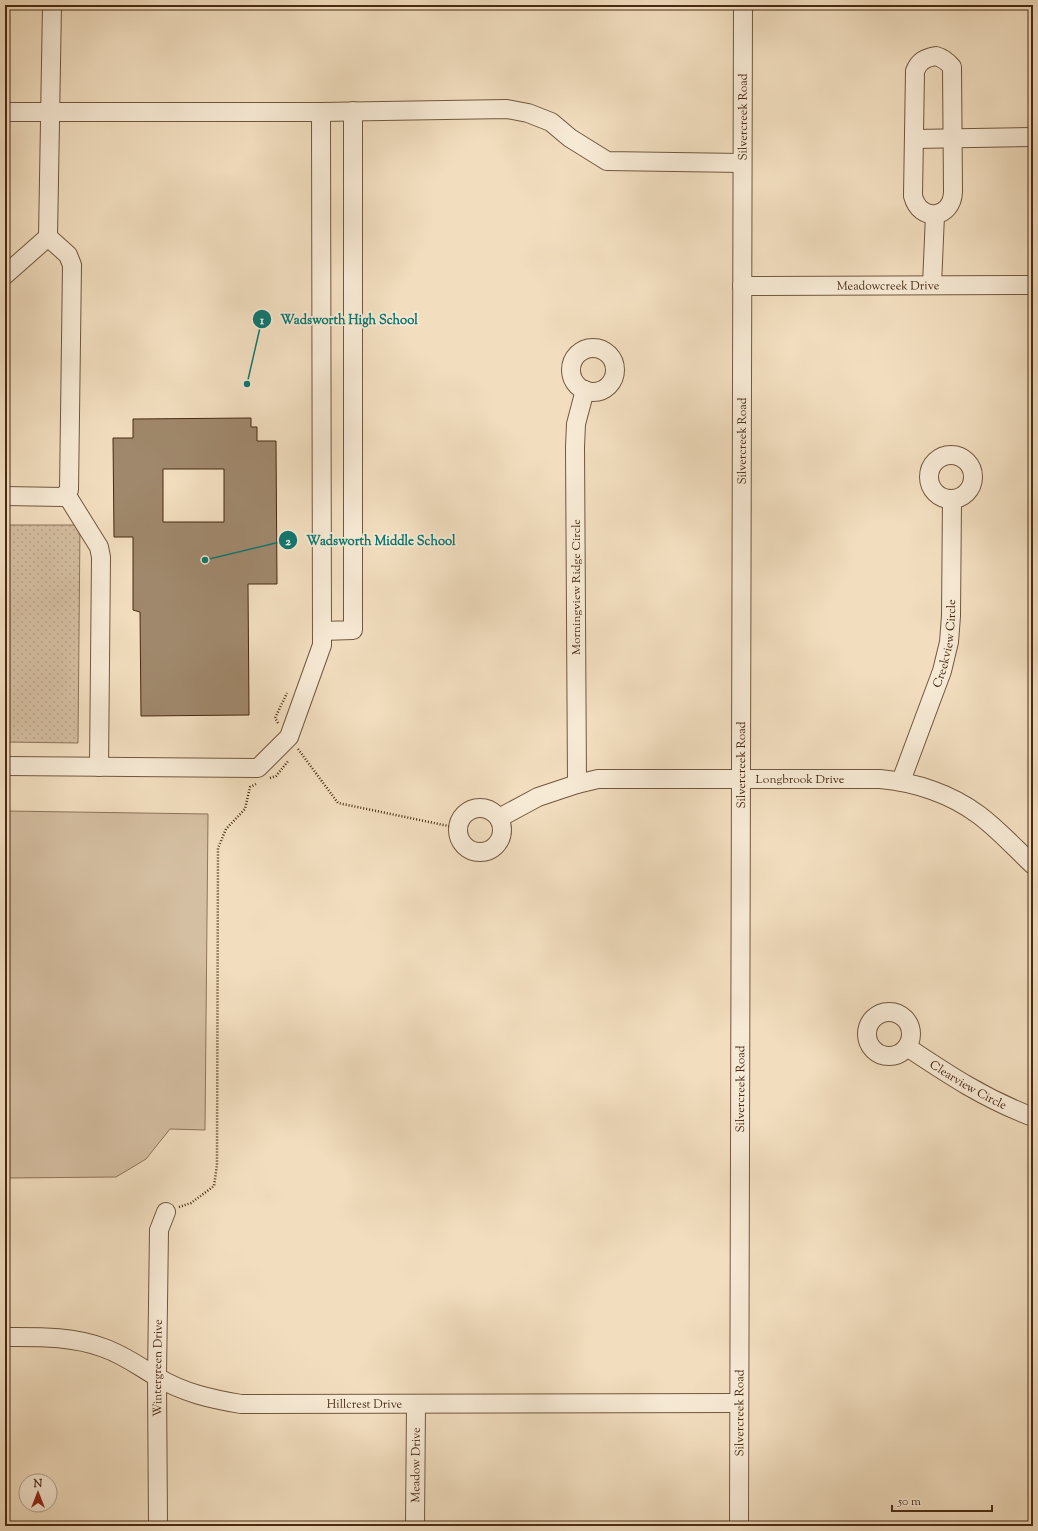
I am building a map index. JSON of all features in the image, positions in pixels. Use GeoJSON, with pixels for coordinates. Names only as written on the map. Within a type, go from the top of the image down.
{"type":"FeatureCollection","features":[{"type":"Feature","properties":{"kind":"street"},"geometry":{"type":"LineString","coordinates":[[5,275],[48,237],[52,5]]}},
{"type":"Feature","properties":{"kind":"street","name":"Silvercreek Road"},"geometry":{"type":"LineString","coordinates":[[738,1526],[743,5]]}},
{"type":"Feature","properties":{"kind":"street"},"geometry":{"type":"LineString","coordinates":[[936,56],[948,62],[952,67],[953,199],[947,210],[935,215],[923,212],[915,203],[914,139],[915,71],[923,60],[936,56]]}},
{"type":"Feature","properties":{"kind":"street"},"geometry":{"type":"LineString","coordinates":[[5,112],[321,112],[507,109],[528,113],[551,122],[570,138],[607,161],[742,163]]}},
{"type":"Feature","properties":{"kind":"street"},"geometry":{"type":"LineString","coordinates":[[322,631],[353,630],[353,111]]}},
{"type":"Feature","properties":{"kind":"street"},"geometry":{"type":"LineString","coordinates":[[5,766],[258,768],[289,737],[322,645],[321,112]]}},
{"type":"Feature","properties":{"kind":"street"},"geometry":{"type":"LineString","coordinates":[[914,139],[1033,137]]}},
{"type":"Feature","properties":{"kind":"street"},"geometry":{"type":"LineString","coordinates":[[932,285],[935,215]]}},
{"type":"Feature","properties":{"kind":"street"},"geometry":{"type":"LineString","coordinates":[[5,496],[62,497],[68,490],[72,265],[68,255],[48,237]]}},
{"type":"Feature","properties":{"kind":"street","name":"Meadowcreek Drive"},"geometry":{"type":"LineString","coordinates":[[742,286],[1033,285]]}},
{"type":"Feature","properties":{"kind":"street","name":"Morningview Ridge Circle"},"geometry":{"type":"LineString","coordinates":[[577,784],[575,447],[576,424],[585,390]]}},
{"type":"Feature","properties":{"kind":"street"},"geometry":{"type":"LineString","coordinates":[[66,494],[99,547],[101,557],[99,767]]}},
{"type":"Feature","properties":{"kind":"street","name":"Creekview Circle"},"geometry":{"type":"LineString","coordinates":[[901,781],[942,671],[949,642],[951,616],[952,499]]}},
{"type":"Feature","properties":{"kind":"street","name":"Longbrook Drive"},"geometry":{"type":"LineString","coordinates":[[499,818],[538,796],[577,784],[598,780],[880,779],[901,781],[931,789],[954,800],[978,815],[1033,866]]}},
{"type":"Feature","properties":{"kind":"street","name":"Clearview Circle"},"geometry":{"type":"LineString","coordinates":[[907,1046],[958,1082],[991,1100],[1033,1117]]}},
{"type":"Feature","properties":{"kind":"street","name":"Wintergreen Drive"},"geometry":{"type":"LineString","coordinates":[[158,1526],[157,1377],[159,1230],[166,1212]]}},
{"type":"Feature","properties":{"kind":"street","name":"Hillcrest Drive"},"geometry":{"type":"LineString","coordinates":[[5,1337],[55,1337],[80,1341],[105,1348],[128,1358],[157,1377],[194,1394],[215,1400],[241,1404],[739,1403]]}},
{"type":"Feature","properties":{"kind":"street","name":"Meadow Drive"},"geometry":{"type":"LineString","coordinates":[[414,1526],[416,1404]]}},
{"type":"Feature","properties":{"kind":"path"},"geometry":{"type":"LineString","coordinates":[[270,778],[276,776],[298,750]]}},
{"type":"Feature","properties":{"kind":"path"},"geometry":{"type":"LineString","coordinates":[[166,1212],[191,1203],[214,1186],[216,1165],[218,848],[226,829],[245,809],[250,786],[263,781]]}},
{"type":"Feature","properties":{"kind":"shaded area"},"geometry":{"type":"Polygon","coordinates":[[[5,525],[80,525],[78,743],[5,742],[5,525]]]}},
{"type":"Feature","properties":{"kind":"shaded area"},"geometry":{"type":"Polygon","coordinates":[[[5,811],[208,814],[205,1130],[170,1129],[146,1159],[116,1177],[8,1178],[7,1082],[5,1079],[5,811]]]}},
{"type":"Feature","properties":{"kind":"building"},"geometry":{"type":"Polygon","coordinates":[[[251,418],[251,427],[257,427],[257,441],[276,441],[277,584],[248,584],[249,715],[141,716],[140,612],[133,610],[133,537],[114,537],[113,438],[133,438],[133,419],[251,418]],[[163,469],[163,522],[224,522],[224,469],[163,469]]]}},
{"type":"Feature","properties":{"kind":"place","name":"Wadsworth High School"},"geometry":{"type":"Point","coordinates":[247,384]}},
{"type":"Feature","properties":{"kind":"place","name":"Wadsworth Middle School"},"geometry":{"type":"Point","coordinates":[205,560]}}]}
